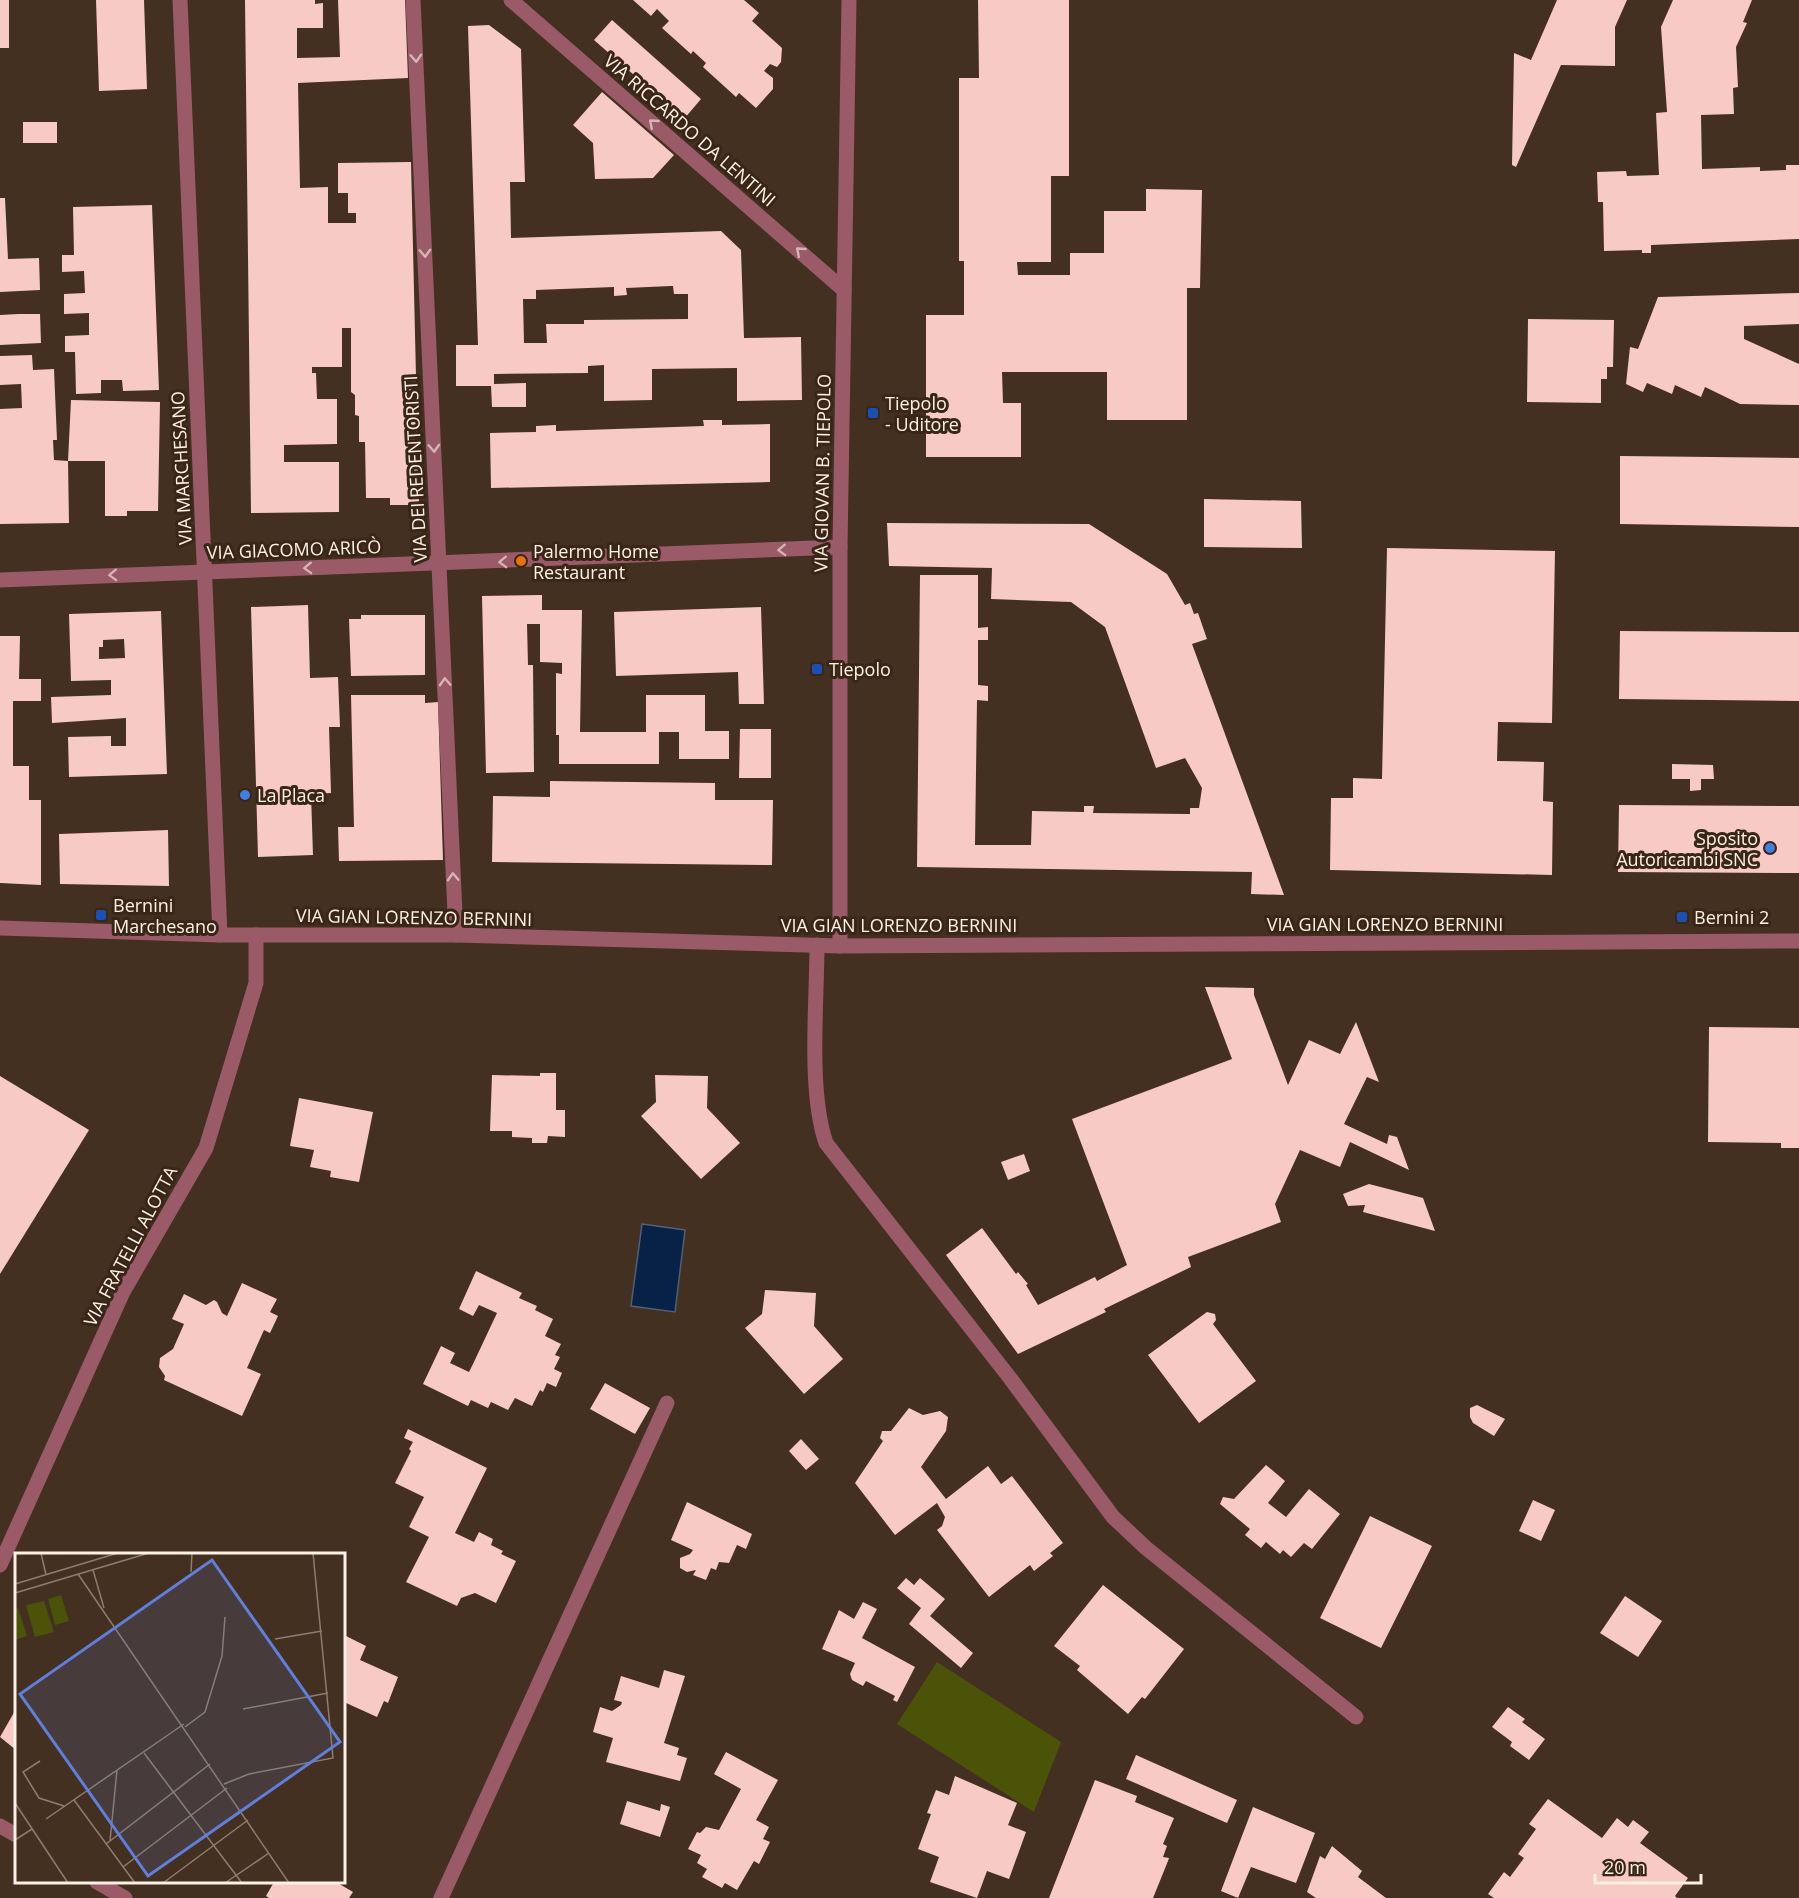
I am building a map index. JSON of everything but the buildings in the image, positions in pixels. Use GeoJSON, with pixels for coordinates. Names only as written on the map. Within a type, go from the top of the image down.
{"type":"FeatureCollection","features":[{"type":"Feature","properties":{"kind":"street","name":"VIA MARCHESANO"},"geometry":{"type":"LineString","coordinates":[[180,0],[220,935]]}},
{"type":"Feature","properties":{"kind":"street","name":"VIA DEI REDENTORISTI"},"geometry":{"type":"LineString","coordinates":[[413,0],[456,935]]}},
{"type":"Feature","properties":{"kind":"street","name":"VIA RICCARDO DA LENTINI"},"geometry":{"type":"LineString","coordinates":[[511,0],[844,290]]}},
{"type":"Feature","properties":{"kind":"street","name":"VIA GIOVAN B. TIEPOLO"},"geometry":{"type":"LineString","coordinates":[[840,946],[840,547],[849,0]]}},
{"type":"Feature","properties":{"kind":"street","name":"VIA GIACOMO ARICÒ"},"geometry":{"type":"LineString","coordinates":[[0,580],[840,547]]}},
{"type":"Feature","properties":{"kind":"street","name":"VIA GIAN LORENZO BERNINI"},"geometry":{"type":"LineString","coordinates":[[0,928],[220,935],[456,935],[840,946],[1799,941]]}},
{"type":"Feature","properties":{"kind":"street","name":"VIA FRATELLI ALOTTA"},"geometry":{"type":"LineString","coordinates":[[0,1565],[123,1292],[206,1148],[256,983],[256,935]]}},
{"type":"Feature","properties":{"kind":"street"},"geometry":{"type":"LineString","coordinates":[[818,945],[817,1096],[820,1125],[826,1143],[1010,1378],[1113,1517],[1146,1548],[1356,1717]]}},
{"type":"Feature","properties":{"kind":"street"},"geometry":{"type":"LineString","coordinates":[[441,1898],[667,1403]]}},
{"type":"Feature","properties":{"kind":"street"},"geometry":{"type":"LineString","coordinates":[[0,1826],[15,1834]]}},
{"type":"Feature","properties":{"kind":"street"},"geometry":{"type":"LineString","coordinates":[[100,1883],[125,1898]]}},
{"type":"Feature","properties":{"kind":"green space"},"geometry":{"type":"Polygon","coordinates":[[[937,1662],[1061,1742],[1034,1812],[897,1724],[937,1662]]]}},
{"type":"Feature","properties":{"kind":"water"},"geometry":{"type":"Polygon","coordinates":[[[642,1224],[685,1230],[675,1312],[631,1306],[642,1224]]]}},
{"type":"Feature","properties":{"kind":"place","name":"Tiepolo - Uditore"},"geometry":{"type":"Point","coordinates":[873,413]}},
{"type":"Feature","properties":{"kind":"place","name":"Palermo Home Restaurant"},"geometry":{"type":"Point","coordinates":[521,561]}},
{"type":"Feature","properties":{"kind":"place","name":"Tiepolo"},"geometry":{"type":"Point","coordinates":[817,669]}},
{"type":"Feature","properties":{"kind":"place","name":"La Placa"},"geometry":{"type":"Point","coordinates":[245,795]}},
{"type":"Feature","properties":{"kind":"place","name":"Sposito Autoricambi SNC"},"geometry":{"type":"Point","coordinates":[1770,848]}},
{"type":"Feature","properties":{"kind":"place","name":"Bernini Marchesano"},"geometry":{"type":"Point","coordinates":[101,915]}},
{"type":"Feature","properties":{"kind":"place","name":"Bernini 2"},"geometry":{"type":"Point","coordinates":[1682,917]}}]}
